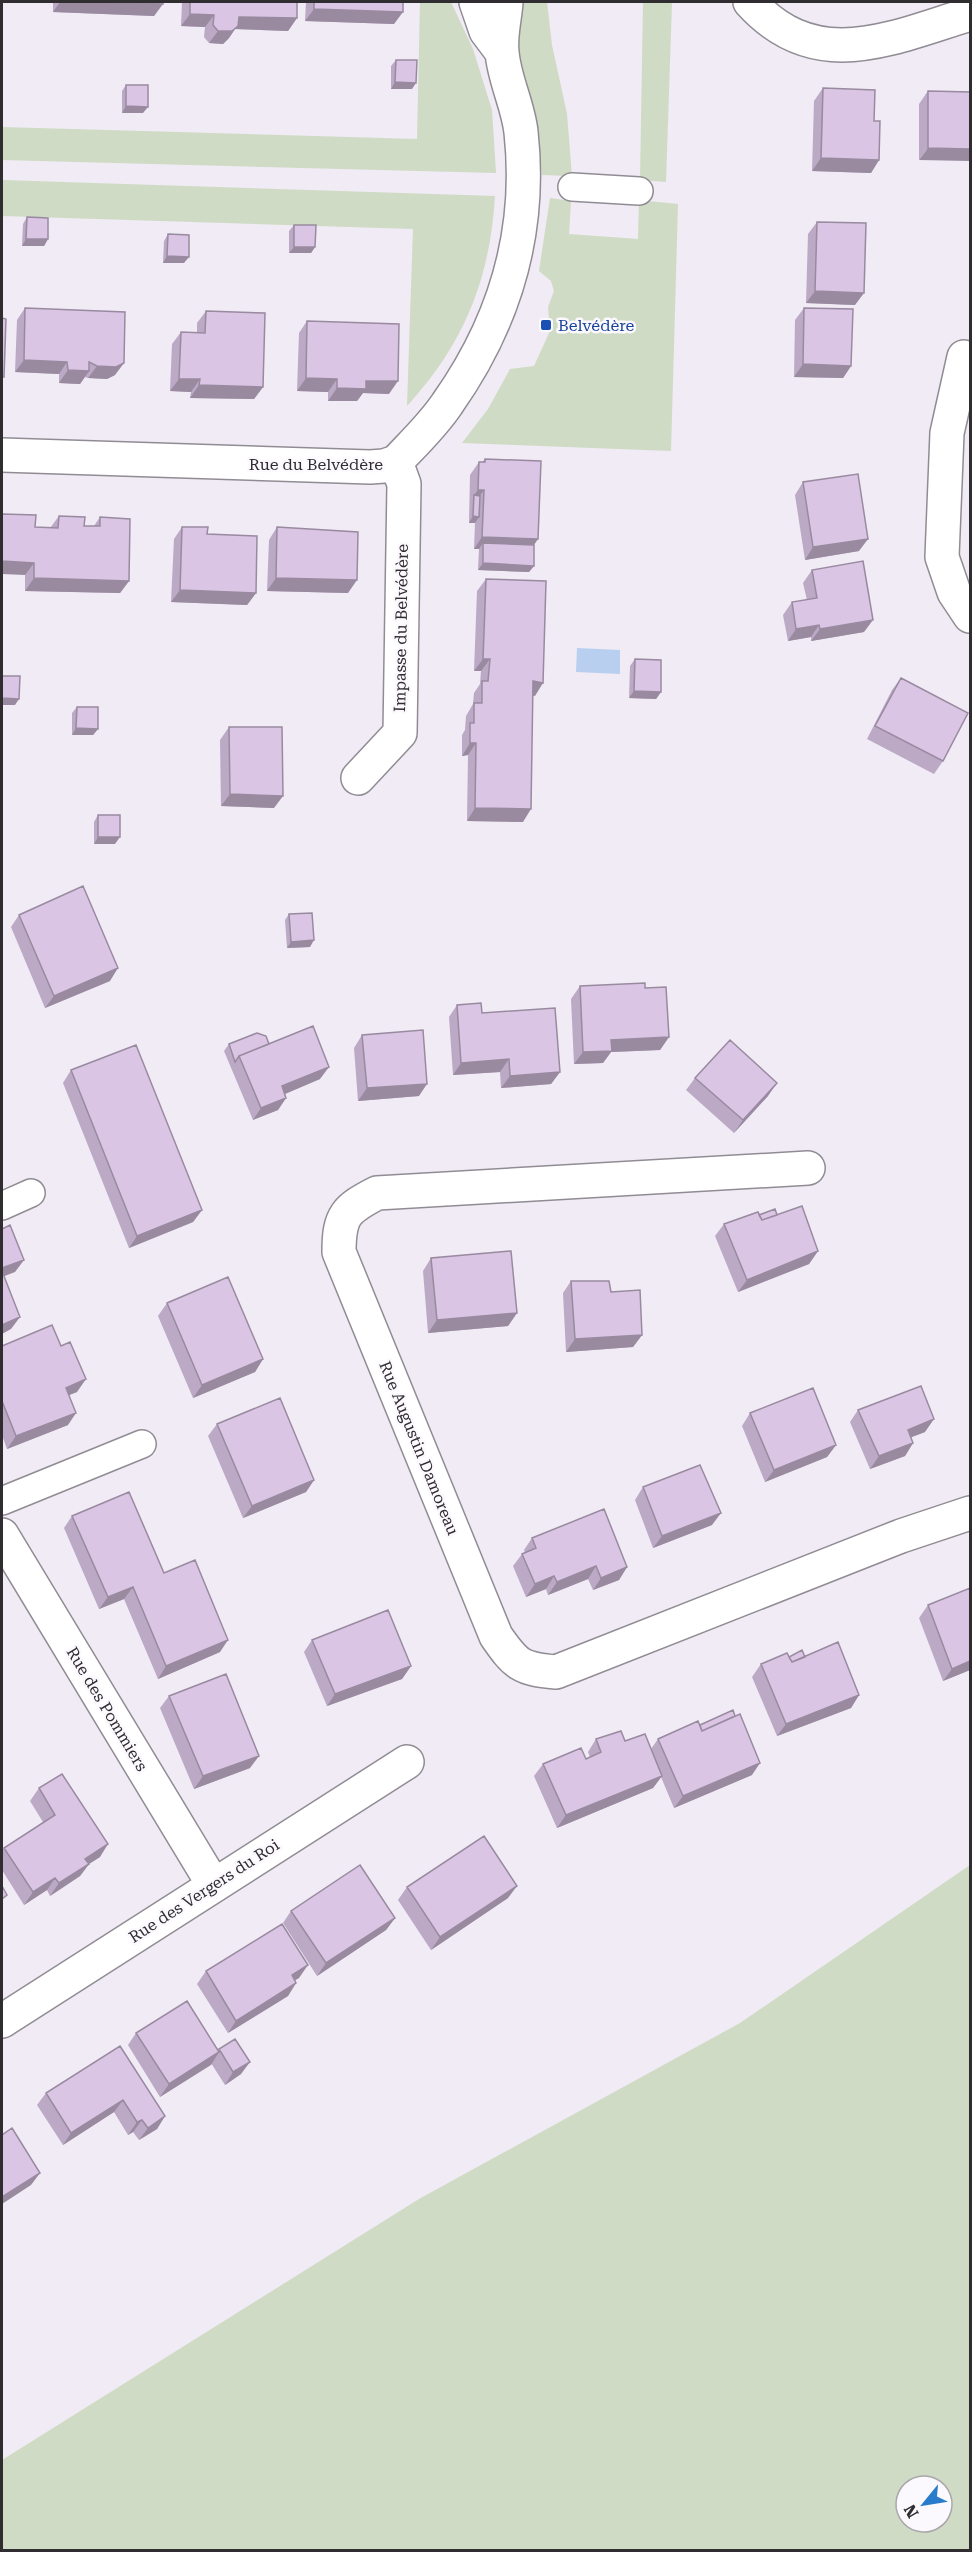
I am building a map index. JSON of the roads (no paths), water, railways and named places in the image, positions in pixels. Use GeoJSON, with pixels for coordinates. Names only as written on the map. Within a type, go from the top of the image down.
{"type":"FeatureCollection","features":[{"type":"Feature","properties":{"kind":"street","name":"Rue du Belvédère"},"geometry":{"type":"LineString","coordinates":[[476,2],[486,31],[501,51]]}},
{"type":"Feature","properties":{"kind":"street","name":"Rue du Belvédère"},"geometry":{"type":"LineString","coordinates":[[2,455],[370,467],[396,462],[447,405],[475,359],[498,314],[517,253],[523,186],[521,130],[501,51],[506,2]]}},
{"type":"Feature","properties":{"kind":"street"},"geometry":{"type":"LineString","coordinates":[[750,2],[785,32],[815,44],[849,46],[882,41],[970,14]]}},
{"type":"Feature","properties":{"kind":"street"},"geometry":{"type":"LineString","coordinates":[[964,357],[947,433],[942,557],[954,592],[970,616]]}},
{"type":"Feature","properties":{"kind":"street","name":"Impasse du Belvédère"},"geometry":{"type":"LineString","coordinates":[[358,778],[400,733],[404,484],[396,462]]}},
{"type":"Feature","properties":{"kind":"street","name":"Rue Augustin Damoreau"},"geometry":{"type":"LineString","coordinates":[[808,1168],[377,1193],[352,1206],[339,1229],[339,1252],[496,1636],[511,1658],[529,1670],[556,1672],[901,1536],[970,1513]]}},
{"type":"Feature","properties":{"kind":"street","name":"Rue des Pommiers"},"geometry":{"type":"LineString","coordinates":[[2,1535],[213,1884]]}},
{"type":"Feature","properties":{"kind":"street","name":"Rue des Vergers du Roi"},"geometry":{"type":"LineString","coordinates":[[2,2021],[407,1762]]}},
{"type":"Feature","properties":{"kind":"lane"},"geometry":{"type":"LineString","coordinates":[[572,187],[639,190]]}},
{"type":"Feature","properties":{"kind":"lane"},"geometry":{"type":"LineString","coordinates":[[2,1206],[31,1193]]}},
{"type":"Feature","properties":{"kind":"lane"},"geometry":{"type":"LineString","coordinates":[[2,1501],[142,1444]]}},
{"type":"Feature","properties":{"kind":"water"},"geometry":{"type":"Polygon","coordinates":[[[577,648],[620,650],[620,674],[576,672],[577,648]]]}},
{"type":"Feature","properties":{"kind":"place","name":"Belvédère"},"geometry":{"type":"Point","coordinates":[546,325]}}]}
